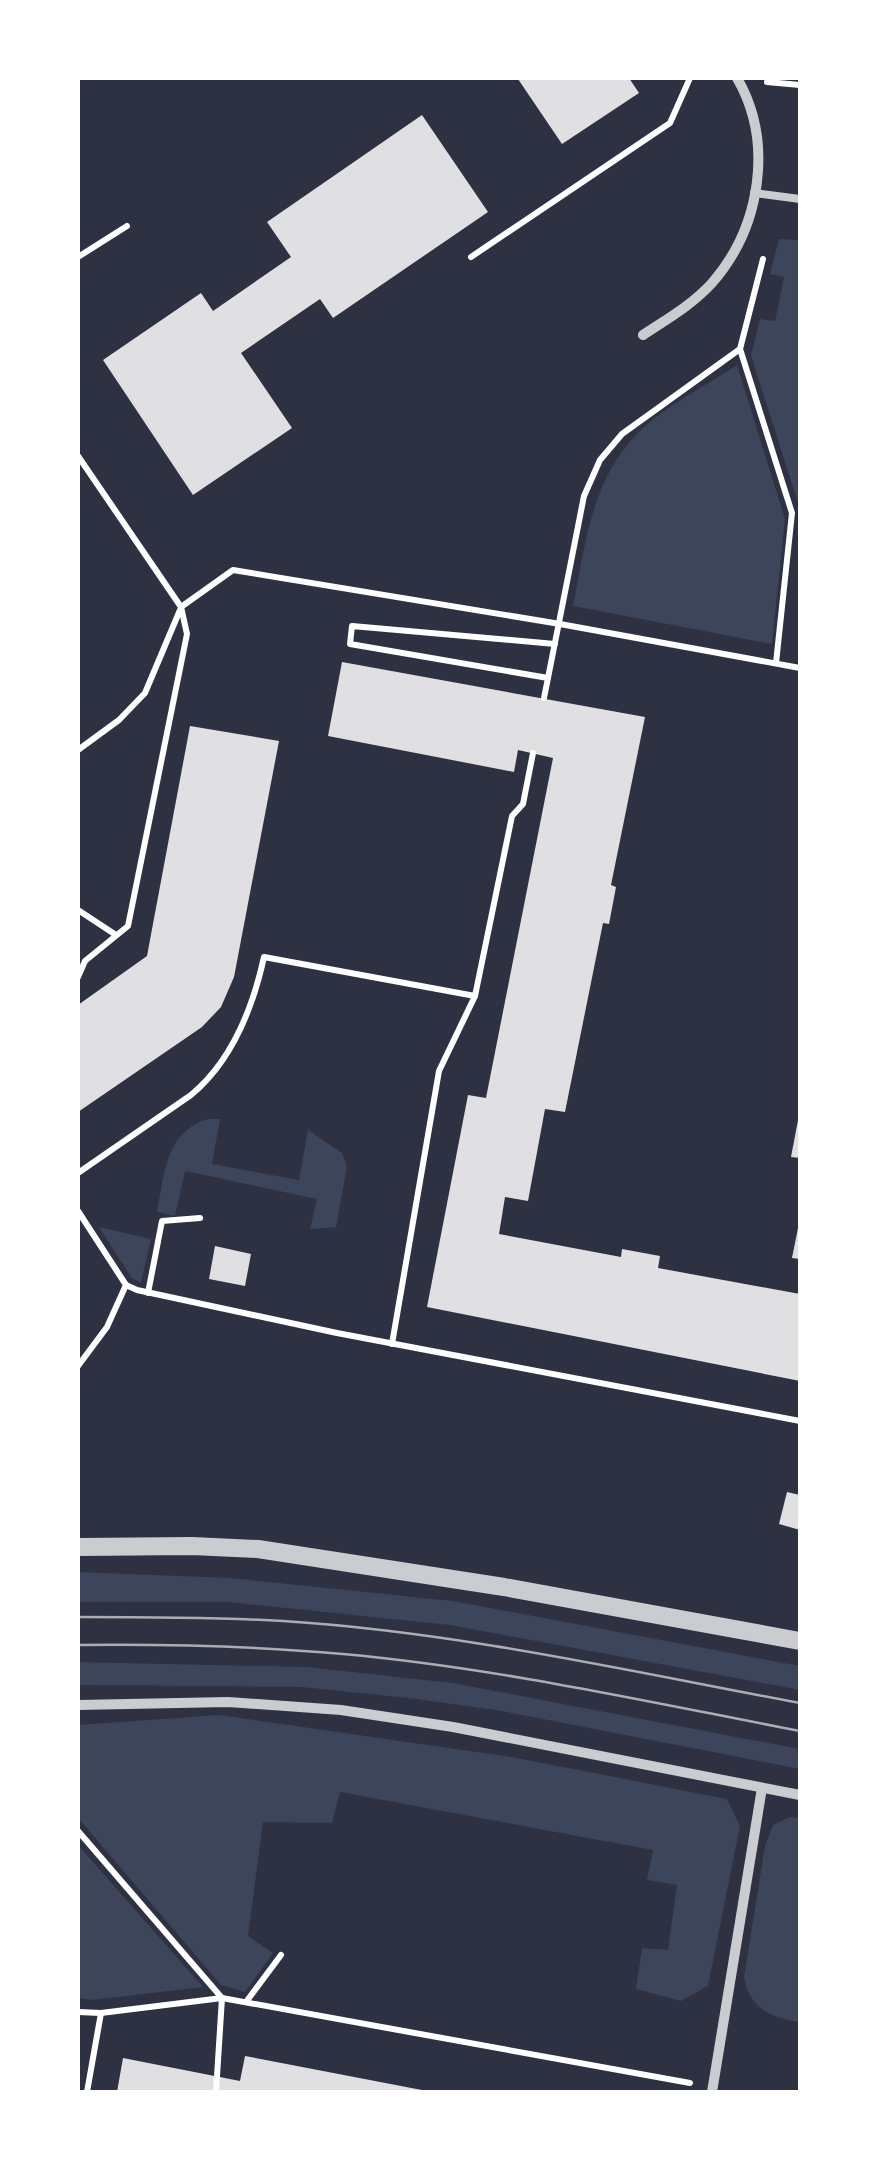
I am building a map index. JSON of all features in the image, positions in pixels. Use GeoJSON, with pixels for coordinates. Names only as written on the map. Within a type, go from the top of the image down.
{"type":"FeatureCollection","features":[{"type":"Feature","properties":{"kind":"street"},"geometry":{"type":"LineString","coordinates":[[643,335],[695,300],[721,272],[744,227],[760,166],[759,134],[751,104],[738,78]]}},
{"type":"Feature","properties":{"kind":"street"},"geometry":{"type":"LineString","coordinates":[[78,1547],[176,1545],[258,1549],[504,1587],[800,1641]]}},
{"type":"Feature","properties":{"kind":"street"},"geometry":{"type":"LineString","coordinates":[[78,1706],[228,1702],[341,1710],[453,1727],[800,1795]]}},
{"type":"Feature","properties":{"kind":"street"},"geometry":{"type":"LineString","coordinates":[[713,2090],[762,1788]]}},
{"type":"Feature","properties":{"kind":"lane"},"geometry":{"type":"LineString","coordinates":[[754,194],[800,199]]}},
{"type":"Feature","properties":{"kind":"path"},"geometry":{"type":"LineString","coordinates":[[471,257],[670,122],[690,78]]}},
{"type":"Feature","properties":{"kind":"path"},"geometry":{"type":"LineString","coordinates":[[78,257],[127,226]]}},
{"type":"Feature","properties":{"kind":"path"},"geometry":{"type":"LineString","coordinates":[[767,244],[740,350],[792,513],[776,663]]}},
{"type":"Feature","properties":{"kind":"path"},"geometry":{"type":"LineString","coordinates":[[544,698],[584,496],[600,460],[622,434],[740,350]]}},
{"type":"Feature","properties":{"kind":"path"},"geometry":{"type":"LineString","coordinates":[[78,456],[181,607],[187,634],[128,926],[84,961],[78,977]]}},
{"type":"Feature","properties":{"kind":"path"},"geometry":{"type":"LineString","coordinates":[[78,750],[119,720],[145,693],[181,607],[232,570],[800,668]]}},
{"type":"Feature","properties":{"kind":"path"},"geometry":{"type":"LineString","coordinates":[[548,678],[350,644],[352,626],[555,644]]}},
{"type":"Feature","properties":{"kind":"path"},"geometry":{"type":"LineString","coordinates":[[392,1344],[439,1071],[475,996],[512,816],[523,804],[533,753]]}},
{"type":"Feature","properties":{"kind":"path"},"geometry":{"type":"LineString","coordinates":[[78,910],[116,936]]}},
{"type":"Feature","properties":{"kind":"path"},"geometry":{"type":"LineString","coordinates":[[78,1174],[206,1082],[249,1014],[264,957],[475,996]]}},
{"type":"Feature","properties":{"kind":"path"},"geometry":{"type":"LineString","coordinates":[[78,1211],[126,1285],[148,1293],[800,1422]]}},
{"type":"Feature","properties":{"kind":"path"},"geometry":{"type":"LineString","coordinates":[[148,1293],[162,1221],[200,1218]]}},
{"type":"Feature","properties":{"kind":"path"},"geometry":{"type":"LineString","coordinates":[[78,1366],[108,1327],[126,1285]]}},
{"type":"Feature","properties":{"kind":"path"},"geometry":{"type":"LineString","coordinates":[[78,1831],[222,1998],[216,2092]]}},
{"type":"Feature","properties":{"kind":"path"},"geometry":{"type":"LineString","coordinates":[[246,2002],[281,1955]]}},
{"type":"Feature","properties":{"kind":"path"},"geometry":{"type":"LineString","coordinates":[[78,2012],[222,1998],[713,2090]]}},
{"type":"Feature","properties":{"kind":"path"},"geometry":{"type":"LineString","coordinates":[[87,2092],[101,2012]]}},
{"type":"Feature","properties":{"kind":"shaded area"},"geometry":{"type":"Polygon","coordinates":[[[779,239],[800,240],[800,509],[751,356],[760,319],[775,321],[784,277],[770,274],[779,239]]]}},
{"type":"Feature","properties":{"kind":"shaded area"},"geometry":{"type":"Polygon","coordinates":[[[737,365],[785,519],[772,644],[573,606],[592,515],[621,453],[659,415],[737,365]]]}},
{"type":"Feature","properties":{"kind":"shaded area"},"geometry":{"type":"Polygon","coordinates":[[[220,1119],[212,1164],[299,1180],[308,1130],[342,1153],[347,1167],[336,1227],[310,1229],[317,1199],[185,1171],[175,1216],[157,1212],[165,1169],[175,1144],[194,1125],[220,1119]]]}},
{"type":"Feature","properties":{"kind":"shaded area"},"geometry":{"type":"Polygon","coordinates":[[[99,1227],[151,1239],[141,1283],[131,1277],[99,1227]]]}},
{"type":"Feature","properties":{"kind":"shaded area"},"geometry":{"type":"Polygon","coordinates":[[[78,1572],[230,1578],[453,1601],[800,1666],[800,1690],[450,1625],[227,1602],[78,1602],[78,1572]]]}},
{"type":"Feature","properties":{"kind":"shaded area"},"geometry":{"type":"Polygon","coordinates":[[[78,1662],[307,1667],[453,1683],[800,1749],[800,1769],[502,1711],[417,1699],[302,1687],[78,1685],[78,1662]]]}},
{"type":"Feature","properties":{"kind":"shaded area"},"geometry":{"type":"Polygon","coordinates":[[[219,1715],[512,1757],[727,1799],[740,1826],[708,1986],[681,2001],[636,1989],[642,1948],[668,1950],[677,1885],[647,1880],[653,1850],[340,1792],[332,1823],[263,1822],[248,1936],[273,1953],[245,1992],[221,1985],[78,1818],[78,1725],[219,1715]]]}},
{"type":"Feature","properties":{"kind":"shaded area"},"geometry":{"type":"Polygon","coordinates":[[[790,1817],[800,1818],[800,2022],[763,2010],[751,1997],[744,1977],[765,1846],[773,1825],[790,1817]]]}},
{"type":"Feature","properties":{"kind":"shaded area"},"geometry":{"type":"Polygon","coordinates":[[[78,1845],[203,1987],[93,2000],[78,1998],[78,1845]]]}},
{"type":"Feature","properties":{"kind":"building"},"geometry":{"type":"Polygon","coordinates":[[[629,78],[639,93],[562,144],[518,79],[629,78]]]}},
{"type":"Feature","properties":{"kind":"building"},"geometry":{"type":"Polygon","coordinates":[[[422,115],[488,212],[333,318],[320,299],[241,353],[292,428],[193,495],[103,360],[201,293],[213,311],[291,257],[267,222],[422,115]]]}},
{"type":"Feature","properties":{"kind":"building"},"geometry":{"type":"Polygon","coordinates":[[[342,662],[645,717],[611,885],[616,887],[609,924],[603,923],[565,1112],[545,1109],[528,1201],[505,1197],[499,1234],[621,1257],[622,1249],[660,1256],[658,1268],[800,1294],[800,1381],[427,1307],[468,1095],[486,1098],[553,758],[518,750],[514,772],[328,736],[342,662]]]}},
{"type":"Feature","properties":{"kind":"building"},"geometry":{"type":"Polygon","coordinates":[[[190,726],[279,741],[234,977],[221,1007],[202,1027],[78,1112],[78,1005],[147,956],[190,726]]]}},
{"type":"Feature","properties":{"kind":"building"},"geometry":{"type":"Polygon","coordinates":[[[800,1115],[800,1158],[791,1157],[800,1115]]]}},
{"type":"Feature","properties":{"kind":"building"},"geometry":{"type":"Polygon","coordinates":[[[800,1223],[800,1259],[792,1258],[800,1223]]]}},
{"type":"Feature","properties":{"kind":"building"},"geometry":{"type":"Polygon","coordinates":[[[215,1246],[251,1254],[245,1286],[209,1279],[215,1246]]]}},
{"type":"Feature","properties":{"kind":"building"},"geometry":{"type":"Polygon","coordinates":[[[787,1492],[800,1495],[800,1530],[779,1524],[787,1492]]]}},
{"type":"Feature","properties":{"kind":"building"},"geometry":{"type":"Polygon","coordinates":[[[245,2056],[427,2092],[117,2092],[123,2058],[240,2081],[245,2056]]]}},
{"type":"Feature","properties":{"kind":"tram line"},"geometry":{"type":"LineString","coordinates":[[78,1617],[180,1617],[348,1626],[543,1654],[800,1703]]}},
{"type":"Feature","properties":{"kind":"tram line"},"geometry":{"type":"LineString","coordinates":[[78,1645],[244,1647],[401,1660],[573,1687],[800,1731]]}}]}
